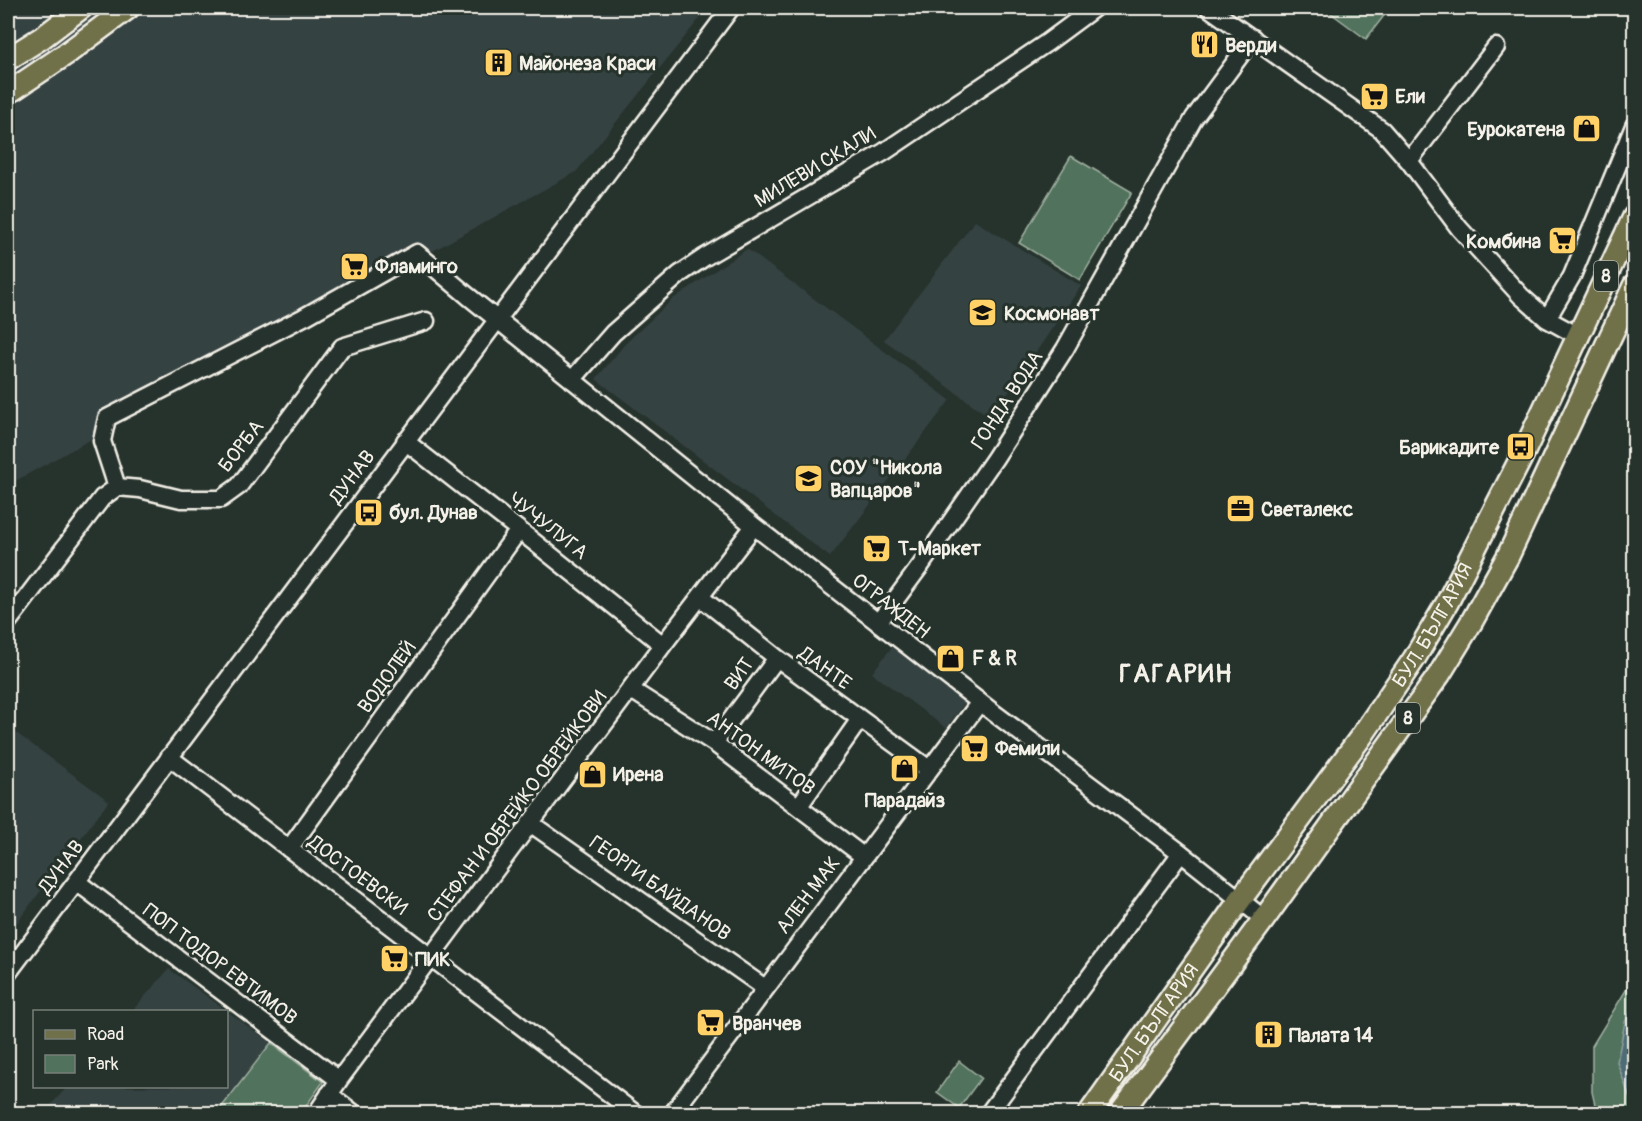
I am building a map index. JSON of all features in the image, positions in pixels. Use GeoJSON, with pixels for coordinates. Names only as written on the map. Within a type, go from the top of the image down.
{"type":"FeatureCollection","features":[{"type":"Feature","properties":{"kind":"main road"},"geometry":{"type":"LineString","coordinates":[[8,59],[81,8]]}},
{"type":"Feature","properties":{"kind":"main road"},"geometry":{"type":"LineString","coordinates":[[8,93],[128,8]]}},
{"type":"Feature","properties":{"kind":"main road","name":"БУЛ. БЪЛГАРИЯ"},"geometry":{"type":"LineString","coordinates":[[1089,1113],[1240,900],[1361,737],[1414,659],[1447,603],[1516,469],[1635,217]]}},
{"type":"Feature","properties":{"kind":"main road","name":"8"},"geometry":{"type":"LineString","coordinates":[[1120,1113],[1264,919],[1439,675],[1508,556],[1635,286]]}},
{"type":"Feature","properties":{"kind":"street","name":"ДУНАВ"},"geometry":{"type":"LineString","coordinates":[[8,973],[731,8]]}},
{"type":"Feature","properties":{"kind":"street","name":"МИЛЕВИ СКАЛИ"},"geometry":{"type":"LineString","coordinates":[[572,380],[613,333],[689,268],[884,152],[1048,42],[1094,8]]}},
{"type":"Feature","properties":{"kind":"street"},"geometry":{"type":"LineString","coordinates":[[1209,8],[1382,130],[1409,161],[1459,228],[1521,296],[1547,319],[1578,336]]}},
{"type":"Feature","properties":{"kind":"street","name":"ГОНДА ВОДА"},"geometry":{"type":"LineString","coordinates":[[878,623],[995,458],[1065,349],[1194,118],[1252,38]]}},
{"type":"Feature","properties":{"kind":"street"},"geometry":{"type":"LineString","coordinates":[[1409,161],[1496,47]]}},
{"type":"Feature","properties":{"kind":"street"},"geometry":{"type":"LineString","coordinates":[[1547,319],[1572,276],[1635,126]]}},
{"type":"Feature","properties":{"kind":"street"},"geometry":{"type":"LineString","coordinates":[[8,622],[102,498],[117,486],[102,441],[107,418],[304,317],[417,253],[496,319]]}},
{"type":"Feature","properties":{"kind":"street","name":"ОГРАЖДЕН"},"geometry":{"type":"LineString","coordinates":[[496,319],[878,623],[1181,853],[1264,919]]}},
{"type":"Feature","properties":{"kind":"street","name":"БОРБА"},"geometry":{"type":"LineString","coordinates":[[117,486],[181,499],[222,499],[239,486],[342,347],[426,321]]}},
{"type":"Feature","properties":{"kind":"street","name":"ЧУЧУЛУГА"},"geometry":{"type":"LineString","coordinates":[[405,441],[663,645]]}},
{"type":"Feature","properties":{"kind":"street","name":"СТЕФАН И ОБРЕЙКО ОБРЕЙКОВИ"},"geometry":{"type":"LineString","coordinates":[[316,1113],[530,823],[754,526]]}},
{"type":"Feature","properties":{"kind":"street","name":"ВОДОЛЕЙ"},"geometry":{"type":"LineString","coordinates":[[289,849],[519,530]]}},
{"type":"Feature","properties":{"kind":"street","name":"ДАНТЕ"},"geometry":{"type":"LineString","coordinates":[[700,597],[777,658],[929,769]]}},
{"type":"Feature","properties":{"kind":"street","name":"ВИТ"},"geometry":{"type":"LineString","coordinates":[[714,743],[777,658]]}},
{"type":"Feature","properties":{"kind":"street","name":"АНТОН МИТОВ"},"geometry":{"type":"LineString","coordinates":[[630,689],[714,743],[863,856]]}},
{"type":"Feature","properties":{"kind":"street","name":"АЛЕН МАК"},"geometry":{"type":"LineString","coordinates":[[672,1113],[980,702]]}},
{"type":"Feature","properties":{"kind":"street"},"geometry":{"type":"LineString","coordinates":[[799,806],[860,719]]}},
{"type":"Feature","properties":{"kind":"street","name":"ДОСТОЕВСКИ"},"geometry":{"type":"LineString","coordinates":[[169,758],[636,1113]]}},
{"type":"Feature","properties":{"kind":"street","name":"ГЕОРГИ БАЙДАНОВ"},"geometry":{"type":"LineString","coordinates":[[530,823],[765,988]]}},
{"type":"Feature","properties":{"kind":"street"},"geometry":{"type":"LineString","coordinates":[[987,1113],[1181,853]]}},
{"type":"Feature","properties":{"kind":"street","name":"ПОП ТОДОР ЕВТИМОВ"},"geometry":{"type":"LineString","coordinates":[[77,882],[339,1080]]}},
{"type":"Feature","properties":{"kind":"street"},"geometry":{"type":"LineString","coordinates":[[329,1094],[355,1113]]}},
{"type":"Feature","properties":{"kind":"shaded area"},"geometry":{"type":"Polygon","coordinates":[[[8,8],[708,8],[576,172],[8,485],[8,8]]]}},
{"type":"Feature","properties":{"kind":"shaded area","name":"Космонавт"},"geometry":{"type":"Polygon","coordinates":[[[975,221],[1081,286],[991,418],[884,340],[975,221]]]}},
{"type":"Feature","properties":{"kind":"shaded area","name":"СОУ \"Никола Вапцаров\""},"geometry":{"type":"Polygon","coordinates":[[[747,249],[950,400],[830,557],[596,379],[625,344],[673,299],[747,249]]]}},
{"type":"Feature","properties":{"kind":"shaded area"},"geometry":{"type":"Polygon","coordinates":[[[892,647],[966,701],[946,728],[872,673],[892,647]]]}},
{"type":"Feature","properties":{"kind":"shaded area"},"geometry":{"type":"Polygon","coordinates":[[[8,727],[109,801],[8,934],[8,727]]]}},
{"type":"Feature","properties":{"kind":"shaded area"},"geometry":{"type":"Polygon","coordinates":[[[169,969],[226,1010],[133,1010],[169,969]]]}},
{"type":"Feature","properties":{"kind":"shaded area"},"geometry":{"type":"Polygon","coordinates":[[[228,1012],[271,1043],[217,1113],[43,1114],[66,1088],[228,1088],[228,1012]]]}},
{"type":"Feature","properties":{"kind":"green space"},"geometry":{"type":"Polygon","coordinates":[[[1324,8],[1390,8],[1366,39],[1324,8]]]}},
{"type":"Feature","properties":{"kind":"green space"},"geometry":{"type":"Polygon","coordinates":[[[1071,156],[1132,192],[1080,280],[1019,243],[1071,156]]]}},
{"type":"Feature","properties":{"kind":"green space"},"geometry":{"type":"Polygon","coordinates":[[[1634,977],[1634,1113],[1597,1113],[1592,1092],[1592,1046],[1634,977]]]}},
{"type":"Feature","properties":{"kind":"green space"},"geometry":{"type":"Polygon","coordinates":[[[271,1043],[323,1082],[301,1113],[217,1113],[271,1043]]]}},
{"type":"Feature","properties":{"kind":"green space"},"geometry":{"type":"Polygon","coordinates":[[[959,1061],[981,1078],[959,1108],[937,1092],[959,1061]]]}},
{"type":"Feature","properties":{"kind":"water"},"geometry":{"type":"Polygon","coordinates":[[[1634,1005],[1634,1104],[1617,1062],[1625,1022],[1634,1005]]]}},
{"type":"Feature","properties":{"kind":"place","name":"Верди"},"geometry":{"type":"Point","coordinates":[1204,45]}},
{"type":"Feature","properties":{"kind":"place","name":"Майонеза Краси"},"geometry":{"type":"Point","coordinates":[498,63]}},
{"type":"Feature","properties":{"kind":"place","name":"Ели"},"geometry":{"type":"Point","coordinates":[1374,96]}},
{"type":"Feature","properties":{"kind":"place","name":"Еурокатена"},"geometry":{"type":"Point","coordinates":[1586,129]}},
{"type":"Feature","properties":{"kind":"place","name":"Комбина"},"geometry":{"type":"Point","coordinates":[1562,241]}},
{"type":"Feature","properties":{"kind":"place","name":"Фламинго"},"geometry":{"type":"Point","coordinates":[354,266]}},
{"type":"Feature","properties":{"kind":"place","name":"Космонавт"},"geometry":{"type":"Point","coordinates":[983,313]}},
{"type":"Feature","properties":{"kind":"place","name":"Барикадите"},"geometry":{"type":"Point","coordinates":[1520,447]}},
{"type":"Feature","properties":{"kind":"place","name":"СОУ \"Никола Вапцаров\""},"geometry":{"type":"Point","coordinates":[809,479]}},
{"type":"Feature","properties":{"kind":"place","name":"Светалекс"},"geometry":{"type":"Point","coordinates":[1240,509]}},
{"type":"Feature","properties":{"kind":"place","name":"бул. Дунав"},"geometry":{"type":"Point","coordinates":[368,512]}},
{"type":"Feature","properties":{"kind":"place","name":"Т-Маркет"},"geometry":{"type":"Point","coordinates":[877,548]}},
{"type":"Feature","properties":{"kind":"place","name":"F & R"},"geometry":{"type":"Point","coordinates":[951,658]}},
{"type":"Feature","properties":{"kind":"place","name":"Фемили"},"geometry":{"type":"Point","coordinates":[974,748]}},
{"type":"Feature","properties":{"kind":"place","name":"Парадайз"},"geometry":{"type":"Point","coordinates":[905,769]}},
{"type":"Feature","properties":{"kind":"place","name":"Ирена"},"geometry":{"type":"Point","coordinates":[592,774]}},
{"type":"Feature","properties":{"kind":"place","name":"ПИК"},"geometry":{"type":"Point","coordinates":[394,959]}},
{"type":"Feature","properties":{"kind":"place","name":"Вранчев"},"geometry":{"type":"Point","coordinates":[711,1023]}},
{"type":"Feature","properties":{"kind":"place","name":"Палата 14"},"geometry":{"type":"Point","coordinates":[1268,1035]}},
{"type":"Feature","properties":{"kind":"district","name":"ГАГАРИН"},"geometry":{"type":"Point","coordinates":[1176,674]}}]}
